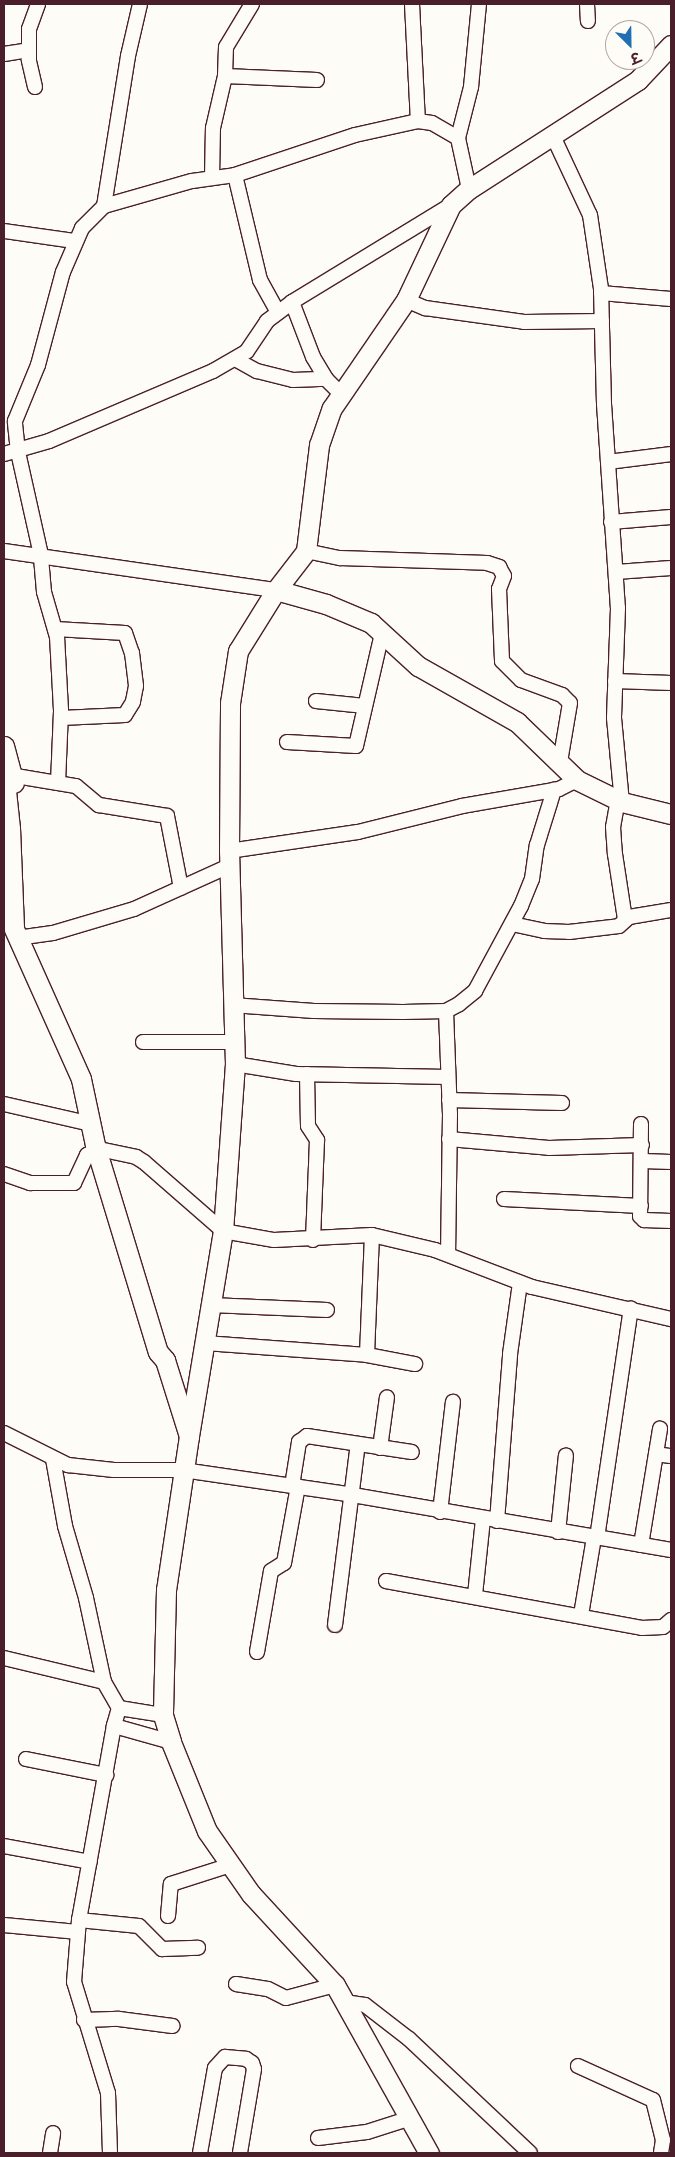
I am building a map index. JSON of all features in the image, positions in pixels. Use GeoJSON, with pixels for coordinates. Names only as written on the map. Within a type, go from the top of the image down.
{"type":"FeatureCollection","features":[{"type":"Feature","properties":{"kind":"street"},"geometry":{"type":"LineString","coordinates":[[35,87],[29,50],[29,29],[38,4]]}},
{"type":"Feature","properties":{"kind":"street"},"geometry":{"type":"LineString","coordinates":[[104,206],[128,56],[140,4]]}},
{"type":"Feature","properties":{"kind":"street"},"geometry":{"type":"LineString","coordinates":[[212,178],[213,128],[225,76],[226,47],[252,4]]}},
{"type":"Feature","properties":{"kind":"street"},"geometry":{"type":"LineString","coordinates":[[412,4],[418,121]]}},
{"type":"Feature","properties":{"kind":"street"},"geometry":{"type":"LineString","coordinates":[[469,189],[458,138],[471,87],[479,4]]}},
{"type":"Feature","properties":{"kind":"street"},"geometry":{"type":"LineString","coordinates":[[587,4],[588,21]]}},
{"type":"Feature","properties":{"kind":"street"},"geometry":{"type":"LineString","coordinates":[[4,454],[18,452],[204,375],[235,359],[252,345],[267,321],[278,312],[450,205],[469,189],[638,80],[671,45]]}},
{"type":"Feature","properties":{"kind":"street"},"geometry":{"type":"LineString","coordinates":[[4,54],[29,50]]}},
{"type":"Feature","properties":{"kind":"street"},"geometry":{"type":"LineString","coordinates":[[225,76],[317,80]]}},
{"type":"Feature","properties":{"kind":"street"},"geometry":{"type":"LineString","coordinates":[[58,783],[61,718],[55,629],[44,592],[41,555],[10,424],[40,358],[74,241],[90,218],[104,206],[212,178],[235,175],[355,135],[418,121],[432,123],[458,138]]}},
{"type":"Feature","properties":{"kind":"street"},"geometry":{"type":"LineString","coordinates":[[552,134],[590,215],[601,293],[611,522],[616,572],[614,718],[620,801],[614,827],[615,854],[625,919]]}},
{"type":"Feature","properties":{"kind":"street"},"geometry":{"type":"LineString","coordinates":[[235,175],[260,280],[278,312]]}},
{"type":"Feature","properties":{"kind":"street"},"geometry":{"type":"LineString","coordinates":[[429,2153],[335,1985],[251,1894],[207,1831],[171,1742],[163,1715],[166,1590],[183,1470],[223,1231],[235,1064],[229,858],[233,678],[238,651],[276,590],[306,551],[319,445],[340,394],[406,300],[450,205]]}},
{"type":"Feature","properties":{"kind":"street"},"geometry":{"type":"LineString","coordinates":[[4,230],[74,241]]}},
{"type":"Feature","properties":{"kind":"street"},"geometry":{"type":"LineString","coordinates":[[601,293],[671,299]]}},
{"type":"Feature","properties":{"kind":"street"},"geometry":{"type":"LineString","coordinates":[[406,300],[425,308],[524,322],[602,321]]}},
{"type":"Feature","properties":{"kind":"street"},"geometry":{"type":"LineString","coordinates":[[292,302],[326,379],[340,394]]}},
{"type":"Feature","properties":{"kind":"street"},"geometry":{"type":"LineString","coordinates":[[235,359],[258,371],[292,380],[326,379]]}},
{"type":"Feature","properties":{"kind":"street"},"geometry":{"type":"LineString","coordinates":[[608,462],[671,454]]}},
{"type":"Feature","properties":{"kind":"street"},"geometry":{"type":"LineString","coordinates":[[611,522],[671,517]]}},
{"type":"Feature","properties":{"kind":"street"},"geometry":{"type":"LineString","coordinates":[[4,551],[276,590],[343,610],[371,623],[418,666],[517,722],[577,780],[620,801],[671,814]]}},
{"type":"Feature","properties":{"kind":"street"},"geometry":{"type":"LineString","coordinates":[[306,551],[340,558],[487,563],[499,567],[504,576],[499,589],[502,661],[521,680],[562,695],[570,703],[560,762]]}},
{"type":"Feature","properties":{"kind":"street"},"geometry":{"type":"LineString","coordinates":[[616,572],[671,568]]}},
{"type":"Feature","properties":{"kind":"street"},"geometry":{"type":"LineString","coordinates":[[55,629],[125,633],[132,653],[136,686],[133,702],[125,715],[61,718]]}},
{"type":"Feature","properties":{"kind":"street"},"geometry":{"type":"LineString","coordinates":[[287,742],[356,746],[382,633]]}},
{"type":"Feature","properties":{"kind":"street"},"geometry":{"type":"LineString","coordinates":[[615,681],[671,683]]}},
{"type":"Feature","properties":{"kind":"street"},"geometry":{"type":"LineString","coordinates":[[316,701],[366,706]]}},
{"type":"Feature","properties":{"kind":"street"},"geometry":{"type":"LineString","coordinates":[[4,746],[17,932],[80,1079],[91,1124],[101,1149]]}},
{"type":"Feature","properties":{"kind":"street"},"geometry":{"type":"LineString","coordinates":[[7,778],[76,786],[99,805],[167,816],[181,888]]}},
{"type":"Feature","properties":{"kind":"street"},"geometry":{"type":"LineString","coordinates":[[17,932],[90,923],[181,888],[229,858],[340,835],[462,806],[554,790],[577,780]]}},
{"type":"Feature","properties":{"kind":"street"},"geometry":{"type":"LineString","coordinates":[[232,1005],[314,1011],[446,1012],[475,991],[512,924],[532,879],[537,845],[554,790]]}},
{"type":"Feature","properties":{"kind":"street"},"geometry":{"type":"LineString","coordinates":[[512,924],[544,932],[569,932],[619,926],[625,919],[671,910]]}},
{"type":"Feature","properties":{"kind":"street"},"geometry":{"type":"LineString","coordinates":[[17,932],[83,1062],[101,1149],[158,1352],[165,1360],[189,1436]]}},
{"type":"Feature","properties":{"kind":"street"},"geometry":{"type":"LineString","coordinates":[[446,1012],[450,1139],[448,1254]]}},
{"type":"Feature","properties":{"kind":"street"},"geometry":{"type":"LineString","coordinates":[[143,1042],[234,1042]]}},
{"type":"Feature","properties":{"kind":"street"},"geometry":{"type":"LineString","coordinates":[[235,1064],[307,1074],[448,1077]]}},
{"type":"Feature","properties":{"kind":"street"},"geometry":{"type":"LineString","coordinates":[[307,1074],[308,1126],[317,1140],[313,1240]]}},
{"type":"Feature","properties":{"kind":"street"},"geometry":{"type":"LineString","coordinates":[[449,1100],[562,1103]]}},
{"type":"Feature","properties":{"kind":"street"},"geometry":{"type":"LineString","coordinates":[[4,1104],[91,1124]]}},
{"type":"Feature","properties":{"kind":"street"},"geometry":{"type":"LineString","coordinates":[[642,1124],[643,1161],[640,1216],[644,1220],[671,1221]]}},
{"type":"Feature","properties":{"kind":"street"},"geometry":{"type":"LineString","coordinates":[[450,1139],[549,1148],[642,1145]]}},
{"type":"Feature","properties":{"kind":"street"},"geometry":{"type":"LineString","coordinates":[[4,1174],[30,1183],[74,1183],[82,1162],[101,1149]]}},
{"type":"Feature","properties":{"kind":"street"},"geometry":{"type":"LineString","coordinates":[[101,1149],[144,1162],[223,1231],[274,1240],[313,1240],[372,1235],[448,1254],[520,1283],[671,1319]]}},
{"type":"Feature","properties":{"kind":"street"},"geometry":{"type":"LineString","coordinates":[[643,1161],[671,1162]]}},
{"type":"Feature","properties":{"kind":"street"},"geometry":{"type":"LineString","coordinates":[[504,1199],[641,1206]]}},
{"type":"Feature","properties":{"kind":"street"},"geometry":{"type":"LineString","coordinates":[[367,1355],[372,1235]]}},
{"type":"Feature","properties":{"kind":"street"},"geometry":{"type":"LineString","coordinates":[[475,1595],[490,1520],[520,1283]]}},
{"type":"Feature","properties":{"kind":"street"},"geometry":{"type":"LineString","coordinates":[[210,1305],[327,1310]]}},
{"type":"Feature","properties":{"kind":"street"},"geometry":{"type":"LineString","coordinates":[[581,1615],[632,1309]]}},
{"type":"Feature","properties":{"kind":"street"},"geometry":{"type":"LineString","coordinates":[[205,1343],[367,1355],[415,1364]]}},
{"type":"Feature","properties":{"kind":"street"},"geometry":{"type":"LineString","coordinates":[[380,1448],[387,1397]]}},
{"type":"Feature","properties":{"kind":"street"},"geometry":{"type":"LineString","coordinates":[[440,1512],[453,1402]]}},
{"type":"Feature","properties":{"kind":"street"},"geometry":{"type":"LineString","coordinates":[[641,1545],[660,1429]]}},
{"type":"Feature","properties":{"kind":"street"},"geometry":{"type":"LineString","coordinates":[[4,1433],[53,1460],[68,1465],[114,1470],[183,1470],[352,1494],[440,1512],[671,1550]]}},
{"type":"Feature","properties":{"kind":"street"},"geometry":{"type":"LineString","coordinates":[[257,1652],[271,1571],[284,1562],[302,1438],[412,1452]]}},
{"type":"Feature","properties":{"kind":"street"},"geometry":{"type":"LineString","coordinates":[[335,1625],[358,1444]]}},
{"type":"Feature","properties":{"kind":"street"},"geometry":{"type":"LineString","coordinates":[[656,1454],[671,1456]]}},
{"type":"Feature","properties":{"kind":"street"},"geometry":{"type":"LineString","coordinates":[[558,1532],[566,1455]]}},
{"type":"Feature","properties":{"kind":"street"},"geometry":{"type":"LineString","coordinates":[[53,1460],[65,1526],[86,1598],[104,1682],[119,1708],[114,1726],[78,1926],[74,1982],[84,2020],[108,2093],[110,2153]]}},
{"type":"Feature","properties":{"kind":"street"},"geometry":{"type":"LineString","coordinates":[[386,1580],[655,1629],[671,1620]]}},
{"type":"Feature","properties":{"kind":"street"},"geometry":{"type":"LineString","coordinates":[[4,1658],[104,1682]]}},
{"type":"Feature","properties":{"kind":"street"},"geometry":{"type":"LineString","coordinates":[[119,1708],[163,1715]]}},
{"type":"Feature","properties":{"kind":"street"},"geometry":{"type":"LineString","coordinates":[[114,1726],[171,1742]]}},
{"type":"Feature","properties":{"kind":"street"},"geometry":{"type":"LineString","coordinates":[[26,1759],[106,1775]]}},
{"type":"Feature","properties":{"kind":"street"},"geometry":{"type":"LineString","coordinates":[[4,1846],[90,1862]]}},
{"type":"Feature","properties":{"kind":"street"},"geometry":{"type":"LineString","coordinates":[[168,1916],[171,1884],[231,1865]]}},
{"type":"Feature","properties":{"kind":"street"},"geometry":{"type":"LineString","coordinates":[[4,1925],[139,1926],[162,1949],[198,1948]]}},
{"type":"Feature","properties":{"kind":"street"},"geometry":{"type":"LineString","coordinates":[[236,1984],[268,1989],[286,1998],[335,1985]]}},
{"type":"Feature","properties":{"kind":"street"},"geometry":{"type":"LineString","coordinates":[[344,2002],[365,2005],[409,2038],[530,2153]]}},
{"type":"Feature","properties":{"kind":"street"},"geometry":{"type":"LineString","coordinates":[[84,2020],[119,2019],[173,2026]]}},
{"type":"Feature","properties":{"kind":"street"},"geometry":{"type":"LineString","coordinates":[[200,2153],[215,2068],[218,2060],[235,2057],[252,2063],[254,2068],[240,2153]]}},
{"type":"Feature","properties":{"kind":"street"},"geometry":{"type":"LineString","coordinates":[[578,2066],[653,2100],[663,2140],[661,2153]]}},
{"type":"Feature","properties":{"kind":"street"},"geometry":{"type":"LineString","coordinates":[[318,2138],[367,2132],[410,2118]]}},
{"type":"Feature","properties":{"kind":"street"},"geometry":{"type":"LineString","coordinates":[[50,2153],[53,2133]]}}]}
